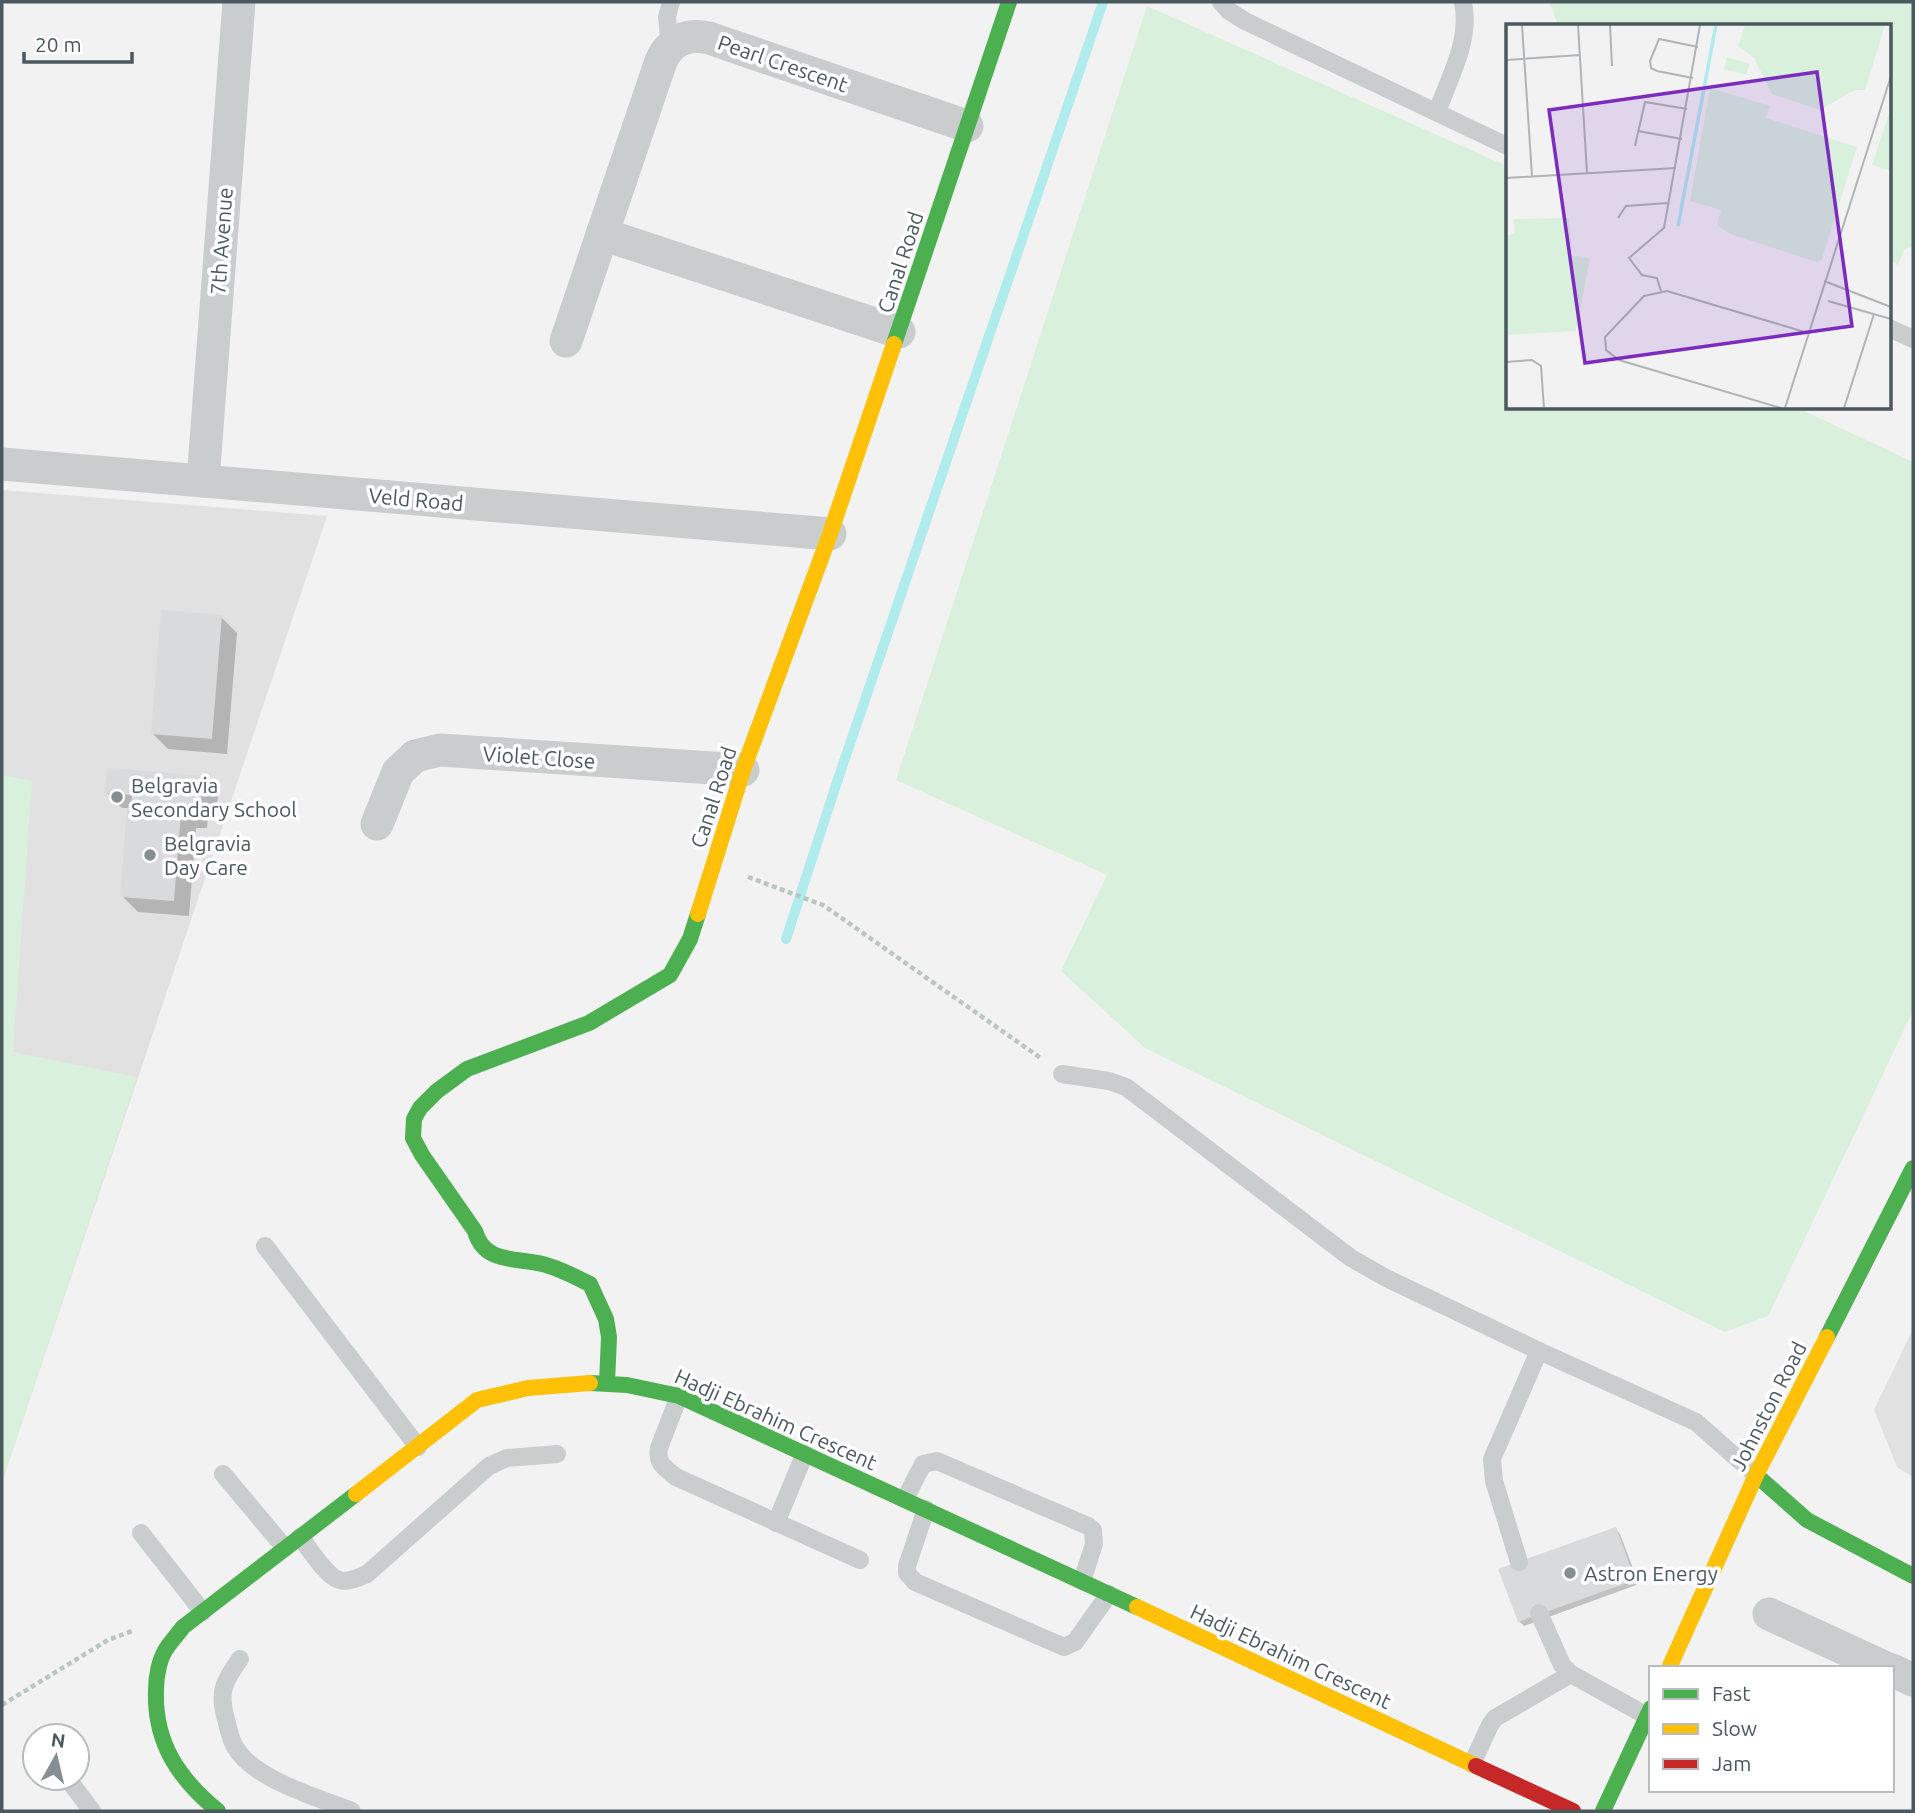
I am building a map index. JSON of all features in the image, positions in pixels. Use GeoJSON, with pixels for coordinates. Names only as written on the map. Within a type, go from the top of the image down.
{"type":"FeatureCollection","features":[{"type":"Feature","properties":{"kind":"street","name":"7th Avenue"},"geometry":{"type":"LineString","coordinates":[[202,481],[239,2]]}},
{"type":"Feature","properties":{"kind":"street","name":"Canal Road"},"geometry":{"type":"LineString","coordinates":[[607,1383],[609,1337],[606,1319],[590,1284],[548,1265],[509,1259],[487,1252],[422,1155],[413,1138],[414,1119],[420,1108],[437,1091],[467,1069],[589,1023],[670,975],[690,939],[743,770],[830,534],[1009,2]]}},
{"type":"Feature","properties":{"kind":"street","name":"Pearl Crescent"},"geometry":{"type":"LineString","coordinates":[[670,46],[687,37],[709,38],[967,126]]}},
{"type":"Feature","properties":{"kind":"street"},"geometry":{"type":"LineString","coordinates":[[566,341],[661,61],[670,46]]}},
{"type":"Feature","properties":{"kind":"street"},"geometry":{"type":"LineString","coordinates":[[602,234],[899,332]]}},
{"type":"Feature","properties":{"kind":"street","name":"Veld Road"},"geometry":{"type":"LineString","coordinates":[[2,464],[830,534]]}},
{"type":"Feature","properties":{"kind":"street","name":"Violet Close"},"geometry":{"type":"LineString","coordinates":[[377,824],[398,772],[415,756],[440,750],[743,770]]}},
{"type":"Feature","properties":{"kind":"street","name":"Johnston Road"},"geometry":{"type":"LineString","coordinates":[[1670,1666],[1756,1475],[1913,1168]]}},
{"type":"Feature","properties":{"kind":"street","name":"Hadji Ebrahim Crescent"},"geometry":{"type":"LineString","coordinates":[[218,1811],[201,1797],[177,1768],[161,1740],[155,1712],[156,1680],[165,1650],[183,1627],[477,1401],[517,1388],[569,1382],[646,1387],[679,1396],[1573,1811]]}},
{"type":"Feature","properties":{"kind":"street"},"geometry":{"type":"LineString","coordinates":[[1756,1475],[1807,1520],[1913,1576]]}},
{"type":"Feature","properties":{"kind":"street"},"geometry":{"type":"LineString","coordinates":[[1769,1614],[1882,1666]]}},
{"type":"Feature","properties":{"kind":"street"},"geometry":{"type":"LineString","coordinates":[[1894,1671],[1913,1680]]}},
{"type":"Feature","properties":{"kind":"street"},"geometry":{"type":"LineString","coordinates":[[1603,1811],[1649,1712]]}},
{"type":"Feature","properties":{"kind":"lane"},"geometry":{"type":"LineString","coordinates":[[670,46],[667,17],[671,2]]}},
{"type":"Feature","properties":{"kind":"lane"},"geometry":{"type":"LineString","coordinates":[[1221,2],[1245,21],[1506,146]]}},
{"type":"Feature","properties":{"kind":"lane"},"geometry":{"type":"LineString","coordinates":[[1437,112],[1464,40],[1466,19],[1462,2]]}},
{"type":"Feature","properties":{"kind":"lane"},"geometry":{"type":"LineString","coordinates":[[1890,328],[1913,339]]}},
{"type":"Feature","properties":{"kind":"lane"},"geometry":{"type":"LineString","coordinates":[[1062,1074],[1109,1081],[1126,1087],[1351,1258],[1539,1351],[1696,1422],[1756,1475]]}},
{"type":"Feature","properties":{"kind":"lane"},"geometry":{"type":"LineString","coordinates":[[265,1246],[418,1447]]}},
{"type":"Feature","properties":{"kind":"lane"},"geometry":{"type":"LineString","coordinates":[[1519,1562],[1494,1481],[1492,1459],[1539,1351]]}},
{"type":"Feature","properties":{"kind":"lane"},"geometry":{"type":"LineString","coordinates":[[679,1396],[659,1448],[657,1457],[660,1464],[676,1477],[860,1560]]}},
{"type":"Feature","properties":{"kind":"lane"},"geometry":{"type":"LineString","coordinates":[[776,1522],[805,1453]]}},
{"type":"Feature","properties":{"kind":"lane"},"geometry":{"type":"LineString","coordinates":[[300,1537],[329,1574],[339,1580],[350,1580],[367,1574],[489,1466],[507,1458],[557,1454]]}},
{"type":"Feature","properties":{"kind":"lane"},"geometry":{"type":"LineString","coordinates":[[905,1499],[923,1464],[937,1461],[1088,1526],[1093,1530],[1094,1544],[1082,1581]]}},
{"type":"Feature","properties":{"kind":"lane"},"geometry":{"type":"LineString","coordinates":[[223,1474],[285,1548]]}},
{"type":"Feature","properties":{"kind":"lane"},"geometry":{"type":"LineString","coordinates":[[926,1509],[907,1566],[907,1573],[915,1582],[1063,1647],[1075,1642],[1109,1594]]}},
{"type":"Feature","properties":{"kind":"lane"},"geometry":{"type":"LineString","coordinates":[[141,1533],[203,1612]]}},
{"type":"Feature","properties":{"kind":"lane"},"geometry":{"type":"LineString","coordinates":[[1539,1613],[1562,1665],[1571,1674],[1649,1712]]}},
{"type":"Feature","properties":{"kind":"lane"},"geometry":{"type":"LineString","coordinates":[[240,1659],[225,1681],[222,1694],[222,1707],[235,1747],[253,1767],[289,1786],[352,1811]]}},
{"type":"Feature","properties":{"kind":"lane"},"geometry":{"type":"LineString","coordinates":[[1472,1764],[1495,1718],[1571,1674]]}},
{"type":"Feature","properties":{"kind":"lane"},"geometry":{"type":"LineString","coordinates":[[77,1792],[92,1811]]}},
{"type":"Feature","properties":{"kind":"path"},"geometry":{"type":"LineString","coordinates":[[771,886],[823,905],[1062,1074]]}},
{"type":"Feature","properties":{"kind":"path"},"geometry":{"type":"LineString","coordinates":[[2,1704],[108,1640],[132,1631],[165,1650]]}},
{"type":"Feature","properties":{"kind":"shaded area","name":"Belgravia Secondary School"},"geometry":{"type":"Polygon","coordinates":[[[2,490],[327,516],[2,1482],[2,490]]]}},
{"type":"Feature","properties":{"kind":"shaded area"},"geometry":{"type":"Polygon","coordinates":[[[1913,1329],[1913,1477],[1897,1467],[1874,1410],[1913,1329]]]}},
{"type":"Feature","properties":{"kind":"green space"},"geometry":{"type":"Polygon","coordinates":[[[1550,2],[1913,2],[1913,246],[1904,249],[1898,265],[1890,261],[1890,24],[1557,24],[1550,2]]]}},
{"type":"Feature","properties":{"kind":"green space"},"geometry":{"type":"Polygon","coordinates":[[[1147,6],[1506,166],[1506,410],[1802,410],[1913,462],[1913,1011],[1768,1316],[1725,1332],[1145,1048],[1061,971],[1107,875],[896,780],[1147,6]]]}},
{"type":"Feature","properties":{"kind":"green space"},"geometry":{"type":"Polygon","coordinates":[[[2,775],[32,781],[13,1052],[137,1077],[2,1482],[2,775]]]}},
{"type":"Feature","properties":{"kind":"building"},"geometry":{"type":"Polygon","coordinates":[[[161,610],[222,615],[212,739],[151,734],[161,610]]]}},
{"type":"Feature","properties":{"kind":"building","name":"Belgravia Day Care"},"geometry":{"type":"Polygon","coordinates":[[[107,768],[203,776],[201,801],[193,800],[191,813],[181,813],[174,901],[120,897],[127,808],[131,809],[132,795],[104,793],[107,768]]]}},
{"type":"Feature","properties":{"kind":"building"},"geometry":{"type":"Polygon","coordinates":[[[1616,1527],[1635,1580],[1518,1622],[1498,1569],[1616,1527]]]}},
{"type":"Feature","properties":{"kind":"waterway"},"geometry":{"type":"LineString","coordinates":[[786,939],[1103,2]]}},
{"type":"Feature","properties":{"kind":"traffic: fast"},"geometry":{"type":"LineString","coordinates":[[894,344],[1009,2]]}},
{"type":"Feature","properties":{"kind":"traffic: fast"},"geometry":{"type":"LineString","coordinates":[[607,1383],[609,1337],[606,1319],[590,1284],[554,1268],[506,1258],[487,1250],[422,1155],[413,1138],[414,1119],[420,1108],[437,1091],[467,1069],[589,1023],[670,975],[690,939],[698,914]]}},
{"type":"Feature","properties":{"kind":"traffic: fast"},"geometry":{"type":"LineString","coordinates":[[1827,1337],[1913,1168]]}},
{"type":"Feature","properties":{"kind":"traffic: fast"},"geometry":{"type":"LineString","coordinates":[[590,1383],[627,1385],[679,1396],[1137,1607]]}},
{"type":"Feature","properties":{"kind":"traffic: fast"},"geometry":{"type":"LineString","coordinates":[[1756,1475],[1807,1520],[1913,1576]]}},
{"type":"Feature","properties":{"kind":"traffic: fast"},"geometry":{"type":"LineString","coordinates":[[218,1811],[181,1773],[164,1743],[156,1709],[158,1669],[164,1653],[183,1627],[356,1494]]}},
{"type":"Feature","properties":{"kind":"traffic: fast"},"geometry":{"type":"LineString","coordinates":[[1603,1811],[1649,1712]]}},
{"type":"Feature","properties":{"kind":"traffic: slow"},"geometry":{"type":"LineString","coordinates":[[698,914],[743,770],[830,534],[894,344]]}},
{"type":"Feature","properties":{"kind":"traffic: slow"},"geometry":{"type":"LineString","coordinates":[[1670,1666],[1756,1475],[1827,1337]]}},
{"type":"Feature","properties":{"kind":"traffic: slow"},"geometry":{"type":"LineString","coordinates":[[356,1494],[477,1400],[528,1388],[590,1383]]}},
{"type":"Feature","properties":{"kind":"traffic: slow"},"geometry":{"type":"LineString","coordinates":[[1137,1607],[1476,1766]]}},
{"type":"Feature","properties":{"kind":"traffic: jam"},"geometry":{"type":"LineString","coordinates":[[1476,1766],[1573,1811]]}},
{"type":"Feature","properties":{"kind":"place","name":"Belgravia Secondary School"},"geometry":{"type":"Point","coordinates":[117,797]}},
{"type":"Feature","properties":{"kind":"place","name":"Belgravia Day Care"},"geometry":{"type":"Point","coordinates":[150,855]}},
{"type":"Feature","properties":{"kind":"place","name":"Astron Energy"},"geometry":{"type":"Point","coordinates":[1570,1573]}}]}
